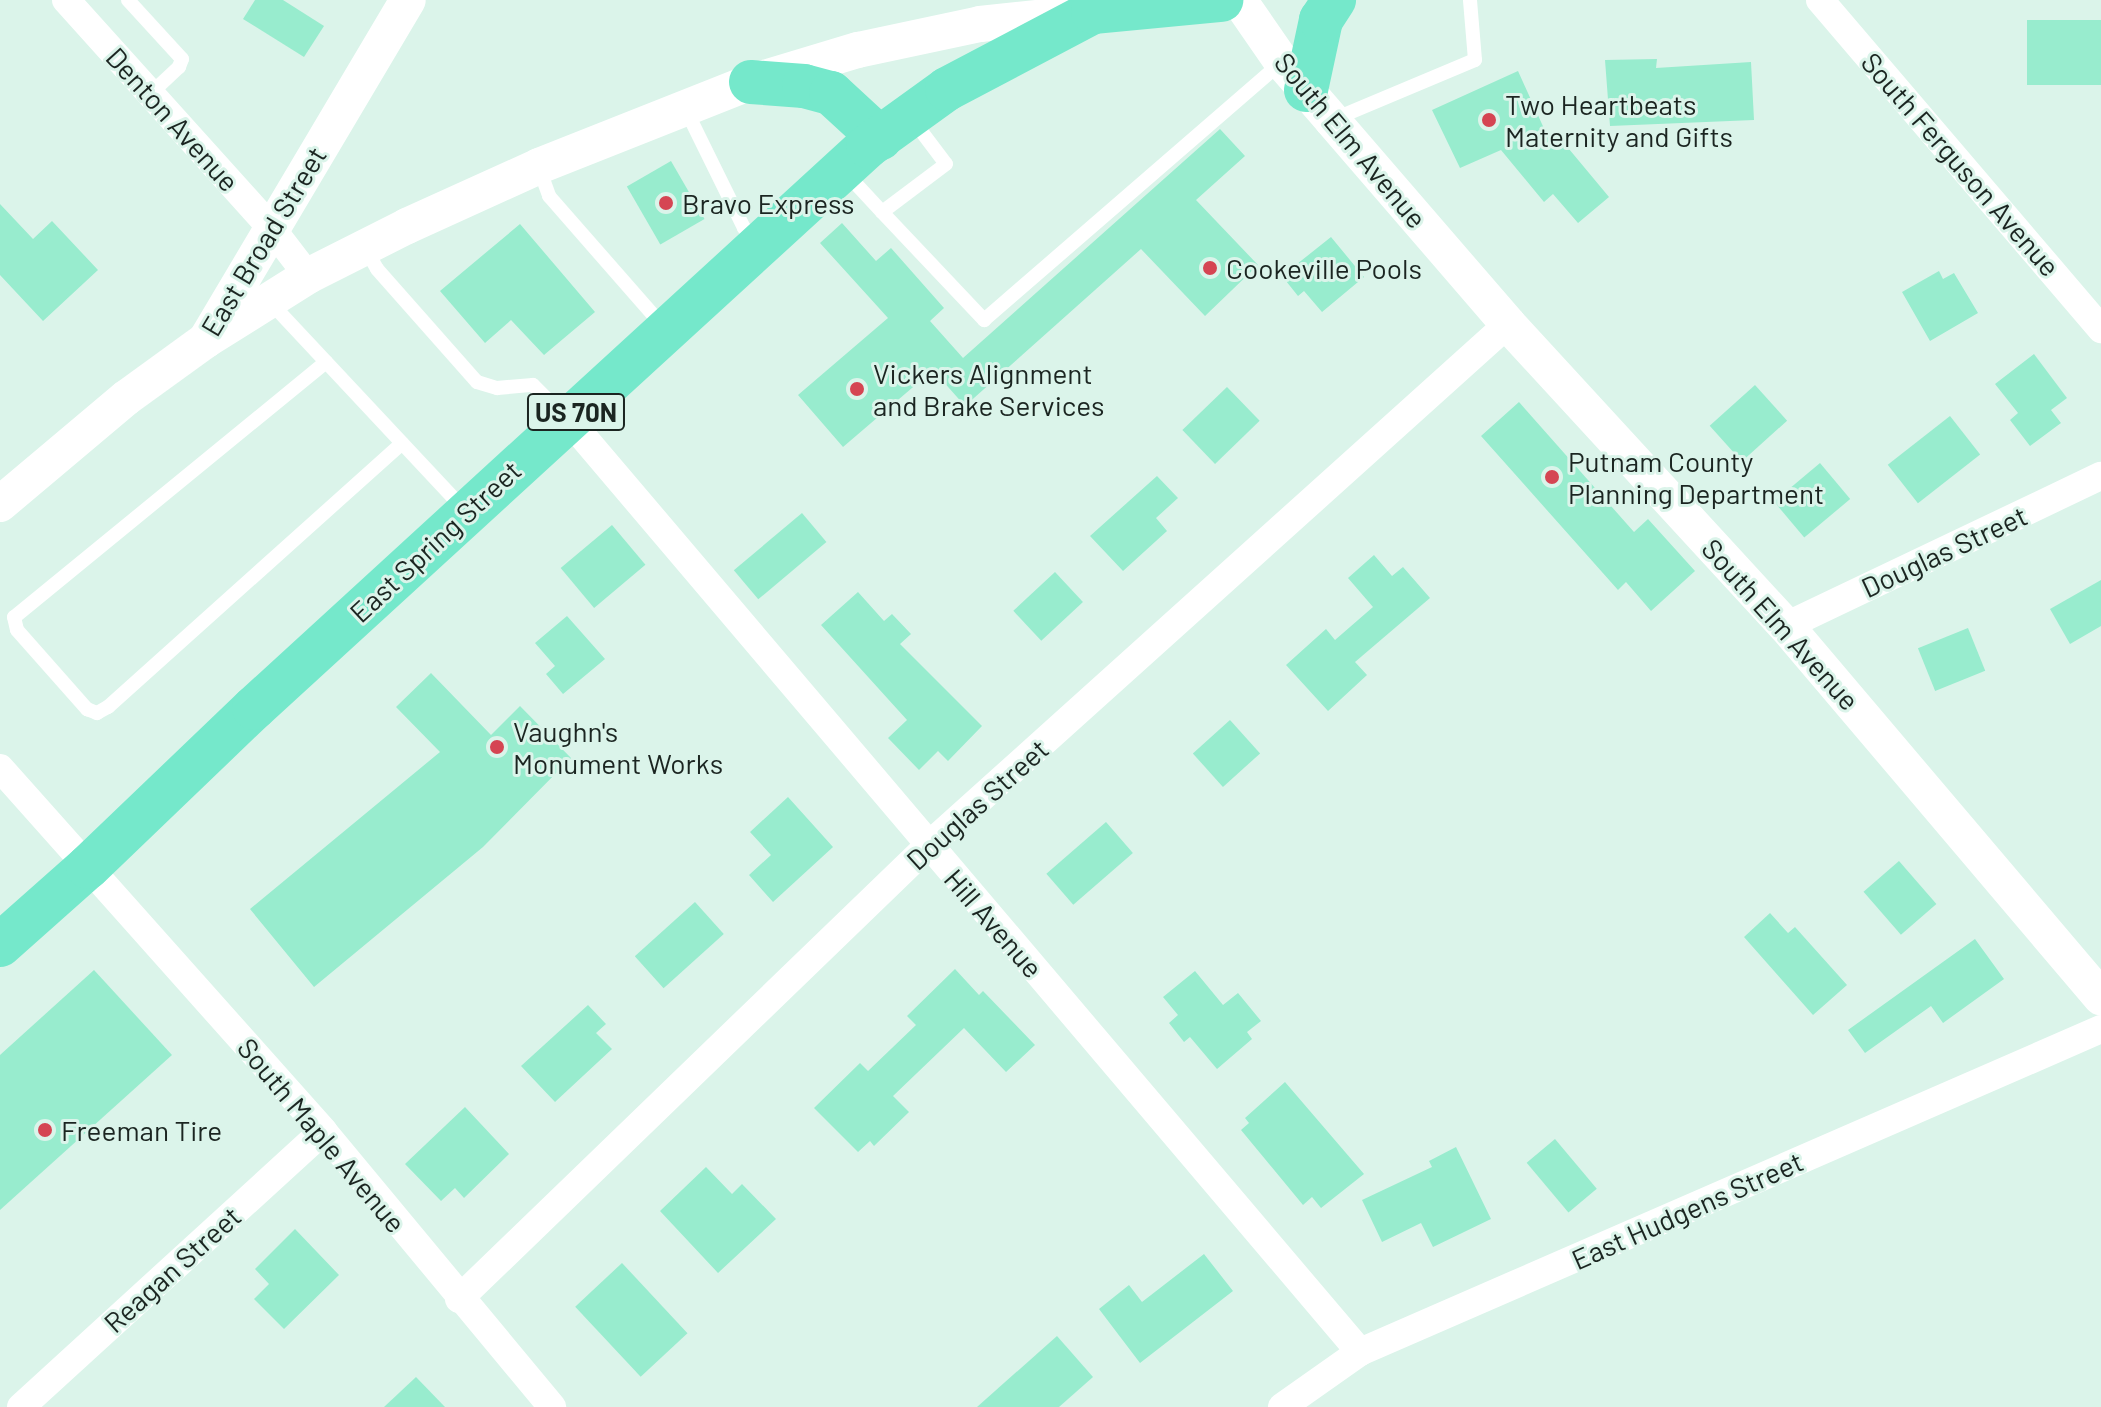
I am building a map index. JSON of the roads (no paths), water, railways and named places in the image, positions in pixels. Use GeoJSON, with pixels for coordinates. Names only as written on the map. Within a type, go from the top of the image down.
{"type":"FeatureCollection","features":[{"type":"Feature","properties":{"kind":"main road","name":"East Spring Street"},"geometry":{"type":"LineString","coordinates":[[0,945],[88,867],[254,708],[759,244],[895,127],[947,89],[1119,7],[1221,0]]}},
{"type":"Feature","properties":{"kind":"main road"},"geometry":{"type":"LineString","coordinates":[[1307,91],[1321,20],[1334,0]]}},
{"type":"Feature","properties":{"kind":"main road"},"geometry":{"type":"LineString","coordinates":[[751,82],[804,86],[831,93],[895,127]]}},
{"type":"Feature","properties":{"kind":"street","name":"Denton Avenue"},"geometry":{"type":"LineString","coordinates":[[66,0],[272,229],[308,276]]}},
{"type":"Feature","properties":{"kind":"street","name":"East Broad Street"},"geometry":{"type":"LineString","coordinates":[[0,504],[126,398],[206,340],[408,0]]}},
{"type":"Feature","properties":{"kind":"street","name":"South Elm Avenue"},"geometry":{"type":"LineString","coordinates":[[1239,0],[1307,91],[1508,324],[1786,626],[2101,997]]}},
{"type":"Feature","properties":{"kind":"street","name":"South Ferguson Avenue"},"geometry":{"type":"LineString","coordinates":[[1820,0],[2101,329]]}},
{"type":"Feature","properties":{"kind":"street"},"geometry":{"type":"LineString","coordinates":[[206,340],[308,276],[365,247],[539,166],[751,82],[858,50],[980,24],[1119,7]]}},
{"type":"Feature","properties":{"kind":"street","name":"Douglas Street"},"geometry":{"type":"LineString","coordinates":[[459,1299],[928,846],[1508,324]]}},
{"type":"Feature","properties":{"kind":"street","name":"Hill Avenue"},"geometry":{"type":"LineString","coordinates":[[568,419],[1360,1352]]}},
{"type":"Feature","properties":{"kind":"street","name":"Douglas Street"},"geometry":{"type":"LineString","coordinates":[[1786,626],[2101,476]]}},
{"type":"Feature","properties":{"kind":"street","name":"South Maple Avenue"},"geometry":{"type":"LineString","coordinates":[[0,768],[323,1131],[459,1299],[552,1407]]}},
{"type":"Feature","properties":{"kind":"street","name":"East Hudgens Street"},"geometry":{"type":"LineString","coordinates":[[1282,1407],[1360,1352],[2101,1029]]}},
{"type":"Feature","properties":{"kind":"street","name":"Reagan Street"},"geometry":{"type":"LineString","coordinates":[[21,1407],[323,1131]]}},
{"type":"Feature","properties":{"kind":"lane"},"geometry":{"type":"LineString","coordinates":[[128,0],[182,59],[179,67],[150,94]]}},
{"type":"Feature","properties":{"kind":"lane"},"geometry":{"type":"LineString","coordinates":[[843,169],[984,320],[1307,91],[1475,60],[1470,0]]}},
{"type":"Feature","properties":{"kind":"lane"},"geometry":{"type":"LineString","coordinates":[[684,108],[744,228],[759,244]]}},
{"type":"Feature","properties":{"kind":"lane"},"geometry":{"type":"LineString","coordinates":[[882,212],[946,164],[895,127]]}},
{"type":"Feature","properties":{"kind":"lane"},"geometry":{"type":"LineString","coordinates":[[539,166],[549,196],[666,330]]}},
{"type":"Feature","properties":{"kind":"lane"},"geometry":{"type":"LineString","coordinates":[[365,247],[377,269],[477,382],[497,388],[533,385],[568,419]]}},
{"type":"Feature","properties":{"kind":"lane"},"geometry":{"type":"LineString","coordinates":[[268,301],[467,512]]}},
{"type":"Feature","properties":{"kind":"lane"},"geometry":{"type":"LineString","coordinates":[[326,362],[14,617],[17,630],[87,709],[97,713],[108,707],[402,443]]}},
{"type":"Feature","properties":{"kind":"place","name":"Two Heartbeats Maternity and Gifts"},"geometry":{"type":"Point","coordinates":[1489,120]}},
{"type":"Feature","properties":{"kind":"place","name":"Bravo Express"},"geometry":{"type":"Point","coordinates":[666,203]}},
{"type":"Feature","properties":{"kind":"place","name":"Cookeville Pools"},"geometry":{"type":"Point","coordinates":[1210,268]}},
{"type":"Feature","properties":{"kind":"place","name":"Vickers Alignment and Brake Services"},"geometry":{"type":"Point","coordinates":[857,389]}},
{"type":"Feature","properties":{"kind":"place","name":"Putnam County Planning Department"},"geometry":{"type":"Point","coordinates":[1552,477]}},
{"type":"Feature","properties":{"kind":"place","name":"Vaughn's Monument Works"},"geometry":{"type":"Point","coordinates":[497,747]}},
{"type":"Feature","properties":{"kind":"place","name":"Freeman Tire"},"geometry":{"type":"Point","coordinates":[45,1130]}}]}
